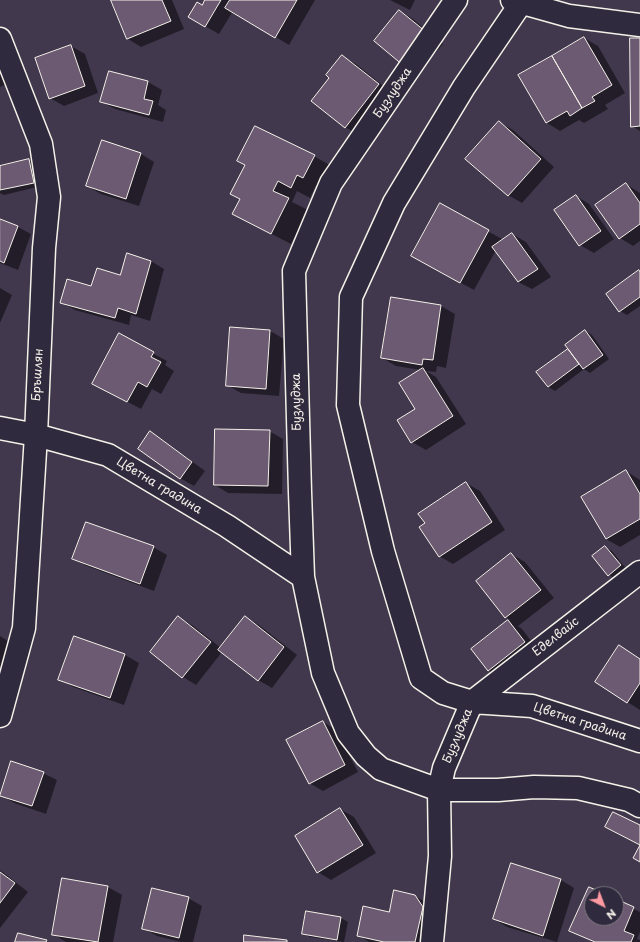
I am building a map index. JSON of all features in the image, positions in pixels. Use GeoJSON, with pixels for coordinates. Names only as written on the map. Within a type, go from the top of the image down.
{"type":"FeatureCollection","features":[{"type":"Feature","properties":{"kind":"street","name":"Бузлуджа"},"geometry":{"type":"LineString","coordinates":[[456,0],[331,183],[294,271],[303,577],[323,673],[348,733],[366,756],[381,769],[439,790],[498,790],[534,787],[578,788],[629,800],[640,806]]}},
{"type":"Feature","properties":{"kind":"street","name":"Бузлуджа"},"geometry":{"type":"LineString","coordinates":[[432,942],[440,856],[439,790],[444,768],[472,702],[443,693],[421,678],[385,558],[348,405],[351,297],[394,203],[517,2]]}},
{"type":"Feature","properties":{"kind":"street"},"geometry":{"type":"LineString","coordinates":[[517,2],[569,16],[640,26]]}},
{"type":"Feature","properties":{"kind":"street","name":"Бръшлян"},"geometry":{"type":"LineString","coordinates":[[0,39],[41,144],[49,197],[44,248],[36,435],[24,628],[0,716]]}},
{"type":"Feature","properties":{"kind":"street","name":"Цветна градина"},"geometry":{"type":"LineString","coordinates":[[0,428],[36,435],[108,455],[227,526],[303,577]]}},
{"type":"Feature","properties":{"kind":"street","name":"Еделвайс"},"geometry":{"type":"LineString","coordinates":[[472,702],[640,572]]}},
{"type":"Feature","properties":{"kind":"street","name":"Цветна градина"},"geometry":{"type":"LineString","coordinates":[[472,702],[532,706],[640,741]]}},
{"type":"Feature","properties":{"kind":"building"},"geometry":{"type":"Polygon","coordinates":[[[111,0],[162,0],[171,21],[127,39],[111,0]]]}},
{"type":"Feature","properties":{"kind":"building"},"geometry":{"type":"Polygon","coordinates":[[[205,0],[221,0],[205,27],[188,17],[197,2],[202,5],[205,0]]]}},
{"type":"Feature","properties":{"kind":"building"},"geometry":{"type":"Polygon","coordinates":[[[230,0],[297,0],[275,38],[225,8],[230,0]]]}},
{"type":"Feature","properties":{"kind":"building"},"geometry":{"type":"Polygon","coordinates":[[[399,10],[430,35],[404,66],[374,41],[399,10]]]}},
{"type":"Feature","properties":{"kind":"building"},"geometry":{"type":"Polygon","coordinates":[[[584,37],[612,85],[592,97],[595,101],[582,108],[552,56],[584,37]]]}},
{"type":"Feature","properties":{"kind":"building"},"geometry":{"type":"Polygon","coordinates":[[[630,38],[640,38],[640,126],[631,127],[630,38]]]}},
{"type":"Feature","properties":{"kind":"building"},"geometry":{"type":"Polygon","coordinates":[[[71,45],[85,86],[49,99],[35,58],[71,45]]]}},
{"type":"Feature","properties":{"kind":"building"},"geometry":{"type":"Polygon","coordinates":[[[342,55],[379,84],[345,128],[311,101],[329,78],[326,75],[342,55]]]}},
{"type":"Feature","properties":{"kind":"building"},"geometry":{"type":"Polygon","coordinates":[[[552,56],[582,108],[570,116],[567,111],[546,123],[518,75],[552,56]]]}},
{"type":"Feature","properties":{"kind":"building"},"geometry":{"type":"Polygon","coordinates":[[[109,71],[148,81],[144,99],[153,101],[149,115],[100,102],[109,71]]]}},
{"type":"Feature","properties":{"kind":"building"},"geometry":{"type":"Polygon","coordinates":[[[499,121],[541,159],[508,196],[465,159],[499,121]]]}},
{"type":"Feature","properties":{"kind":"building"},"geometry":{"type":"Polygon","coordinates":[[[255,126],[315,155],[303,178],[297,175],[291,188],[278,181],[273,191],[289,198],[271,234],[232,214],[240,199],[230,194],[245,165],[237,161],[255,126]]]}},
{"type":"Feature","properties":{"kind":"building"},"geometry":{"type":"Polygon","coordinates":[[[102,140],[141,153],[126,199],[86,186],[102,140]]]}},
{"type":"Feature","properties":{"kind":"building"},"geometry":{"type":"Polygon","coordinates":[[[29,159],[34,183],[0,190],[0,166],[29,159]]]}},
{"type":"Feature","properties":{"kind":"building"},"geometry":{"type":"Polygon","coordinates":[[[626,183],[640,203],[640,224],[619,239],[595,205],[626,183]]]}},
{"type":"Feature","properties":{"kind":"building"},"geometry":{"type":"Polygon","coordinates":[[[576,195],[601,231],[579,246],[554,210],[576,195]]]}},
{"type":"Feature","properties":{"kind":"building"},"geometry":{"type":"Polygon","coordinates":[[[440,203],[489,230],[460,283],[411,256],[440,203]]]}},
{"type":"Feature","properties":{"kind":"building"},"geometry":{"type":"Polygon","coordinates":[[[0,219],[18,226],[4,263],[0,261],[0,219]]]}},
{"type":"Feature","properties":{"kind":"building"},"geometry":{"type":"Polygon","coordinates":[[[512,233],[538,269],[518,282],[492,247],[512,233]]]}},
{"type":"Feature","properties":{"kind":"building"},"geometry":{"type":"Polygon","coordinates":[[[127,253],[151,261],[136,314],[118,308],[115,318],[60,303],[67,279],[91,286],[97,268],[120,275],[127,253]]]}},
{"type":"Feature","properties":{"kind":"building"},"geometry":{"type":"Polygon","coordinates":[[[639,270],[640,297],[619,312],[606,294],[639,270]]]}},
{"type":"Feature","properties":{"kind":"building"},"geometry":{"type":"Polygon","coordinates":[[[391,297],[441,305],[433,360],[423,359],[422,365],[381,358],[391,297]]]}},
{"type":"Feature","properties":{"kind":"building"},"geometry":{"type":"Polygon","coordinates":[[[230,327],[270,330],[266,389],[226,386],[230,327]]]}},
{"type":"Feature","properties":{"kind":"building"},"geometry":{"type":"Polygon","coordinates":[[[585,330],[603,355],[583,369],[565,345],[585,330]]]}},
{"type":"Feature","properties":{"kind":"building"},"geometry":{"type":"Polygon","coordinates":[[[119,333],[154,352],[151,357],[161,362],[147,387],[138,382],[127,402],[92,384],[119,333]]]}},
{"type":"Feature","properties":{"kind":"building"},"geometry":{"type":"Polygon","coordinates":[[[568,349],[579,364],[548,387],[536,372],[568,349]]]}},
{"type":"Feature","properties":{"kind":"building"},"geometry":{"type":"Polygon","coordinates":[[[423,368],[453,416],[411,443],[397,420],[415,409],[399,383],[423,368]]]}},
{"type":"Feature","properties":{"kind":"building"},"geometry":{"type":"Polygon","coordinates":[[[215,429],[270,430],[268,486],[214,485],[215,429]]]}},
{"type":"Feature","properties":{"kind":"building"},"geometry":{"type":"Polygon","coordinates":[[[150,431],[192,462],[180,479],[138,449],[150,431]]]}},
{"type":"Feature","properties":{"kind":"building"},"geometry":{"type":"Polygon","coordinates":[[[626,470],[640,494],[640,519],[606,539],[581,497],[626,470]]]}},
{"type":"Feature","properties":{"kind":"building"},"geometry":{"type":"Polygon","coordinates":[[[466,482],[492,522],[439,557],[419,527],[425,523],[418,514],[466,482]]]}},
{"type":"Feature","properties":{"kind":"building"},"geometry":{"type":"Polygon","coordinates":[[[86,522],[154,546],[140,584],[72,559],[86,522]]]}},
{"type":"Feature","properties":{"kind":"building"},"geometry":{"type":"Polygon","coordinates":[[[605,546],[621,565],[608,576],[592,556],[605,546]]]}},
{"type":"Feature","properties":{"kind":"building"},"geometry":{"type":"Polygon","coordinates":[[[511,553],[541,590],[505,618],[476,581],[511,553]]]}},
{"type":"Feature","properties":{"kind":"building"},"geometry":{"type":"Polygon","coordinates":[[[178,616],[211,642],[182,678],[150,652],[178,616]]]}},
{"type":"Feature","properties":{"kind":"building"},"geometry":{"type":"Polygon","coordinates":[[[245,616],[284,647],[258,681],[218,650],[245,616]]]}},
{"type":"Feature","properties":{"kind":"building"},"geometry":{"type":"Polygon","coordinates":[[[508,620],[525,642],[488,671],[471,649],[508,620]]]}},
{"type":"Feature","properties":{"kind":"building"},"geometry":{"type":"Polygon","coordinates":[[[74,636],[125,654],[110,698],[58,680],[74,636]]]}},
{"type":"Feature","properties":{"kind":"building"},"geometry":{"type":"Polygon","coordinates":[[[619,645],[640,659],[640,683],[627,703],[595,682],[619,645]]]}},
{"type":"Feature","properties":{"kind":"building"},"geometry":{"type":"Polygon","coordinates":[[[323,721],[345,765],[309,784],[286,740],[323,721]]]}},
{"type":"Feature","properties":{"kind":"building"},"geometry":{"type":"Polygon","coordinates":[[[11,761],[44,772],[32,806],[0,796],[11,761]]]}},
{"type":"Feature","properties":{"kind":"building"},"geometry":{"type":"Polygon","coordinates":[[[340,808],[363,845],[317,873],[295,836],[340,808]]]}},
{"type":"Feature","properties":{"kind":"building"},"geometry":{"type":"Polygon","coordinates":[[[613,812],[640,825],[640,845],[605,827],[613,812]]]}},
{"type":"Feature","properties":{"kind":"building"},"geometry":{"type":"Polygon","coordinates":[[[640,845],[640,862],[633,858],[640,845]]]}},
{"type":"Feature","properties":{"kind":"building"},"geometry":{"type":"Polygon","coordinates":[[[511,863],[561,879],[543,936],[493,919],[511,863]]]}},
{"type":"Feature","properties":{"kind":"building"},"geometry":{"type":"Polygon","coordinates":[[[0,872],[15,883],[0,903],[0,872]]]}},
{"type":"Feature","properties":{"kind":"building"},"geometry":{"type":"Polygon","coordinates":[[[62,878],[108,886],[98,942],[52,935],[62,878]]]}},
{"type":"Feature","properties":{"kind":"building"},"geometry":{"type":"Polygon","coordinates":[[[152,888],[189,897],[179,938],[142,929],[152,888]]]}},
{"type":"Feature","properties":{"kind":"building"},"geometry":{"type":"Polygon","coordinates":[[[394,890],[415,895],[423,907],[415,942],[384,942],[357,936],[363,906],[389,912],[394,890]]]}},
{"type":"Feature","properties":{"kind":"building"},"geometry":{"type":"Polygon","coordinates":[[[584,898],[584,926],[624,926],[624,903],[634,907],[624,931],[634,935],[631,942],[595,942],[569,931],[584,898]]]}},
{"type":"Feature","properties":{"kind":"building"},"geometry":{"type":"Polygon","coordinates":[[[306,911],[341,917],[337,940],[302,934],[306,911]]]}},
{"type":"Feature","properties":{"kind":"building"},"geometry":{"type":"Polygon","coordinates":[[[18,933],[47,940],[46,942],[15,942],[18,933]]]}},
{"type":"Feature","properties":{"kind":"building"},"geometry":{"type":"Polygon","coordinates":[[[244,935],[287,940],[287,942],[244,942],[244,935]]]}}]}
